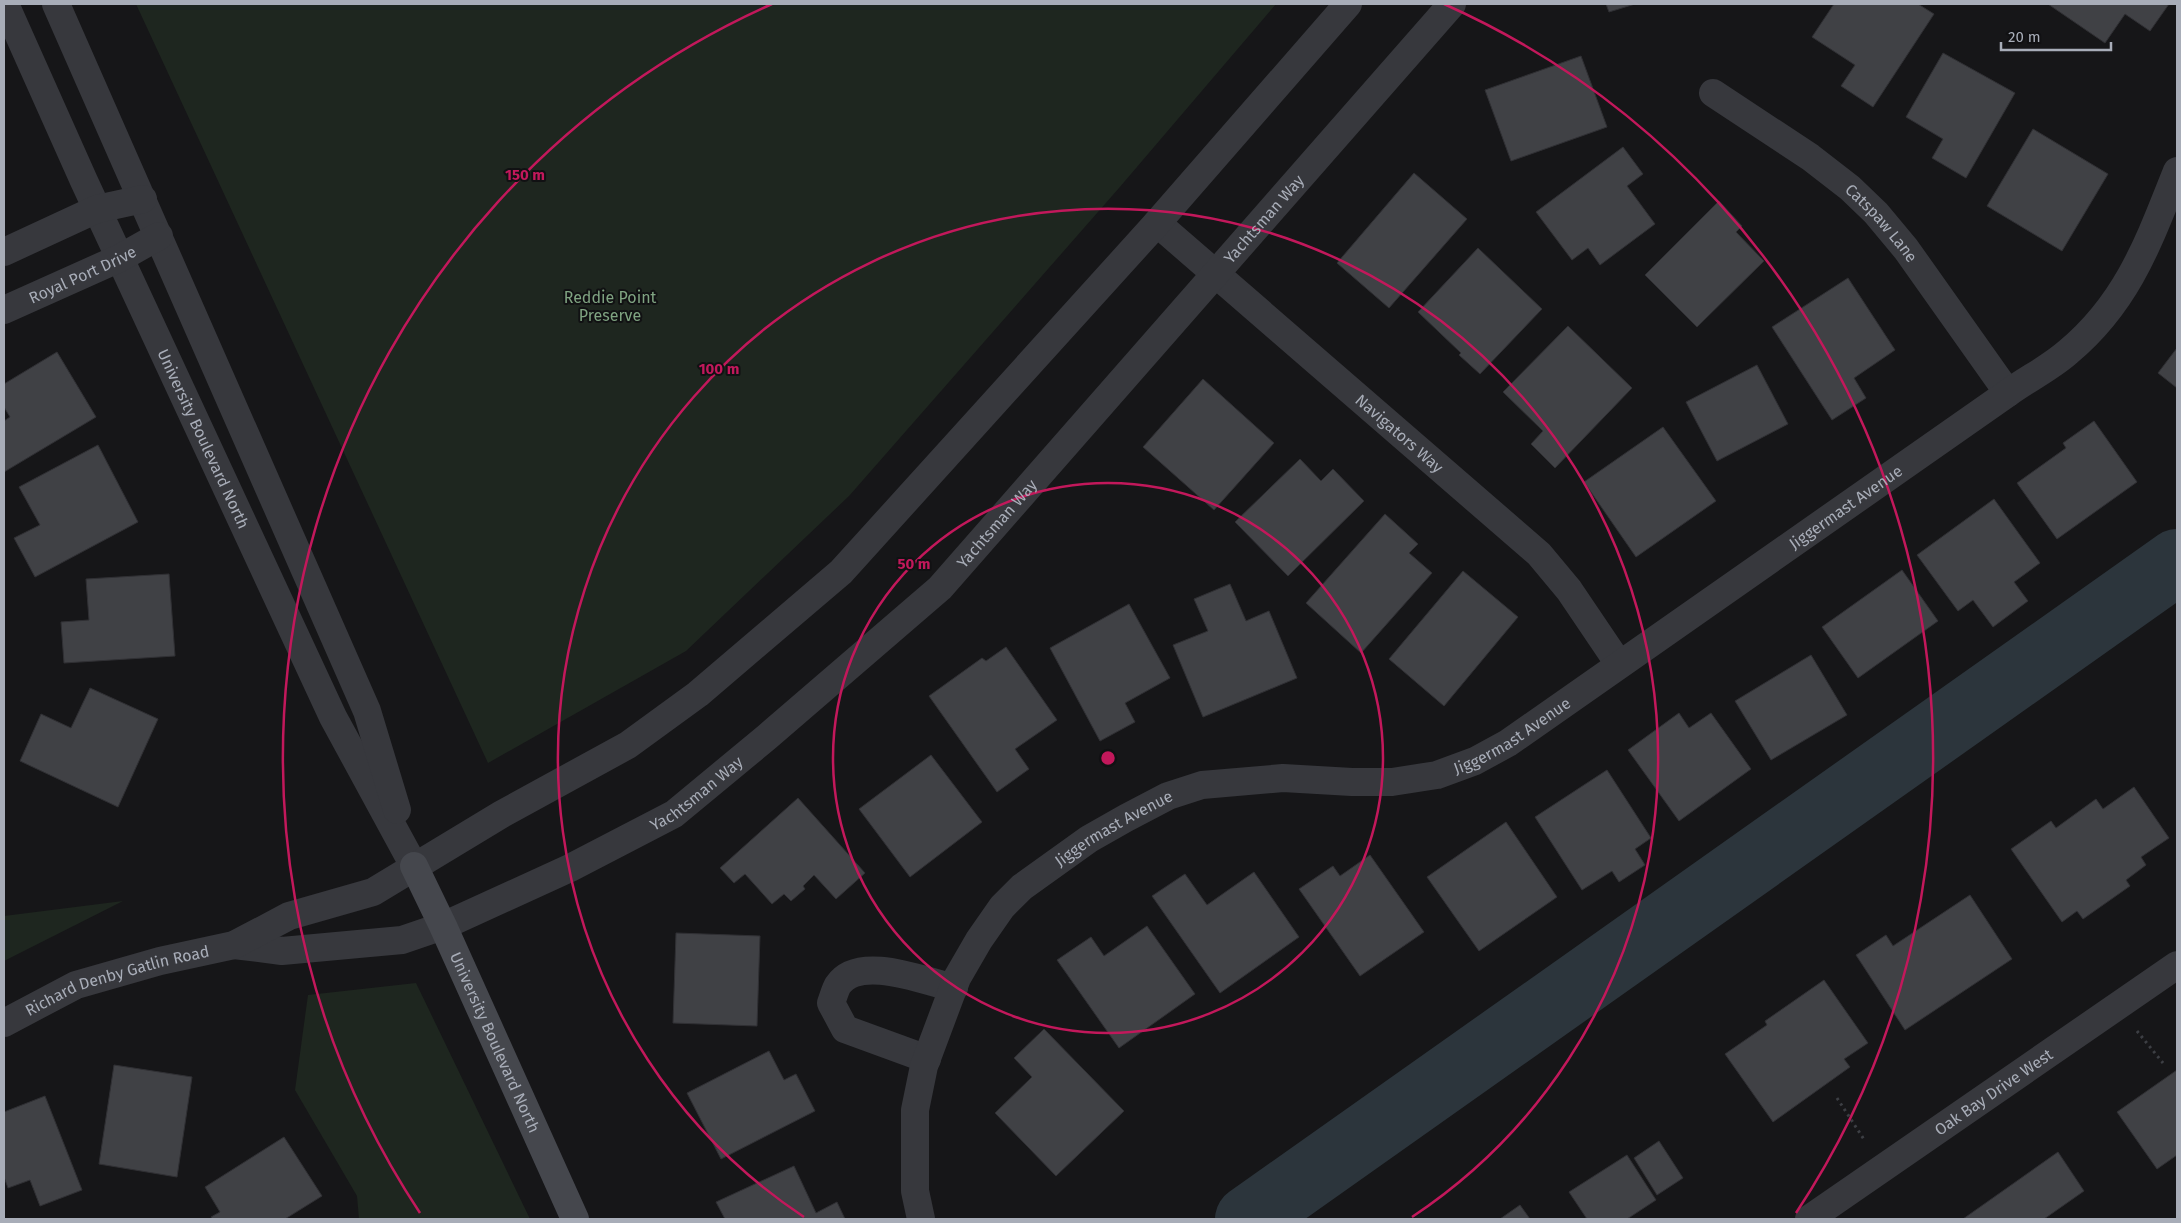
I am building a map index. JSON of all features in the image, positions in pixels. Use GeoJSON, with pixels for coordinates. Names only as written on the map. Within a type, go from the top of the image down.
{"type":"FeatureCollection","features":[{"type":"Feature","properties":{"kind":"street","name":"University Boulevard North"},"geometry":{"type":"LineString","coordinates":[[5,4],[97,209],[333,717],[414,866],[444,926],[574,1219]]}},
{"type":"Feature","properties":{"kind":"street","name":"University Boulevard North"},"geometry":{"type":"LineString","coordinates":[[56,4],[367,711],[414,866]]}},
{"type":"Feature","properties":{"kind":"street"},"geometry":{"type":"LineString","coordinates":[[414,866],[502,814],[628,746],[698,694],[841,572],[1157,223],[1348,4]]}},
{"type":"Feature","properties":{"kind":"street","name":"Yachtsman Way"},"geometry":{"type":"LineString","coordinates":[[444,926],[570,868],[674,814],[767,738],[940,588],[1215,272],[1452,4]]}},
{"type":"Feature","properties":{"kind":"street","name":"Catspaw Lane"},"geometry":{"type":"LineString","coordinates":[[1713,94],[1810,157],[1850,188],[1876,213],[1906,249],[2008,393]]}},
{"type":"Feature","properties":{"kind":"street","name":"Jiggermast Avenue"},"geometry":{"type":"LineString","coordinates":[[921,1219],[915,1191],[915,1110],[926,1059],[954,988],[978,940],[1002,907],[1022,888],[1090,839],[1126,818],[1168,796],[1202,785],[1283,778],[1392,782],[1438,775],[1475,761],[1508,743],[2068,353],[2098,323],[2120,296],[2140,261],[2177,171]]}},
{"type":"Feature","properties":{"kind":"street"},"geometry":{"type":"LineString","coordinates":[[4,252],[97,209],[143,199]]}},
{"type":"Feature","properties":{"kind":"street","name":"Navigators Way"},"geometry":{"type":"LineString","coordinates":[[1157,223],[1538,554],[1569,590],[1619,664]]}},
{"type":"Feature","properties":{"kind":"street","name":"Royal Port Drive"},"geometry":{"type":"LineString","coordinates":[[4,310],[120,258],[159,236]]}},
{"type":"Feature","properties":{"kind":"street","name":"Richard Denby Gatlin Road"},"geometry":{"type":"LineString","coordinates":[[4,1023],[76,985],[160,961],[234,945],[289,916],[373,892],[414,866]]}},
{"type":"Feature","properties":{"kind":"street","name":"Richard Denby Gatlin Road"},"geometry":{"type":"LineString","coordinates":[[234,945],[282,951],[402,940],[444,926]]}},
{"type":"Feature","properties":{"kind":"street","name":"Oak Bay Drive West"},"geometry":{"type":"LineString","coordinates":[[1825,1215],[1880,1171],[2177,965]]}},
{"type":"Feature","properties":{"kind":"street"},"geometry":{"type":"LineString","coordinates":[[926,1059],[845,1029],[831,1003],[839,984],[854,972],[877,969],[954,988]]}},
{"type":"Feature","properties":{"kind":"path"},"geometry":{"type":"LineString","coordinates":[[2119,1006],[2163,1064]]}},
{"type":"Feature","properties":{"kind":"path"},"geometry":{"type":"LineString","coordinates":[[1837,1098],[1858,1128],[1880,1171]]}},
{"type":"Feature","properties":{"kind":"green space","name":"Reddie Point Preserve"},"geometry":{"type":"Polygon","coordinates":[[[136,4],[1276,4],[1119,188],[849,496],[686,651],[488,763],[136,4]]]}},
{"type":"Feature","properties":{"kind":"green space"},"geometry":{"type":"Polygon","coordinates":[[[123,901],[4,961],[4,916],[123,901]]]}},
{"type":"Feature","properties":{"kind":"green space"},"geometry":{"type":"Polygon","coordinates":[[[416,983],[530,1219],[359,1219],[357,1196],[295,1090],[308,995],[416,983]]]}},
{"type":"Feature","properties":{"kind":"building"},"geometry":{"type":"Polygon","coordinates":[[[1606,4],[1635,4],[1609,12],[1606,4]]]}},
{"type":"Feature","properties":{"kind":"building"},"geometry":{"type":"Polygon","coordinates":[[[1834,4],[1918,4],[1934,14],[1873,107],[1841,86],[1855,65],[1812,37],[1834,4]]]}},
{"type":"Feature","properties":{"kind":"building"},"geometry":{"type":"Polygon","coordinates":[[[2048,4],[2169,4],[2150,31],[2125,14],[2105,43],[2048,4]]]}},
{"type":"Feature","properties":{"kind":"building"},"geometry":{"type":"Polygon","coordinates":[[[1943,53],[2015,93],[1966,178],[1932,158],[1943,139],[1906,117],[1943,53]]]}},
{"type":"Feature","properties":{"kind":"building"},"geometry":{"type":"Polygon","coordinates":[[[1581,56],[1607,127],[1511,161],[1485,90],[1581,56]]]}},
{"type":"Feature","properties":{"kind":"building"},"geometry":{"type":"Polygon","coordinates":[[[2033,129],[2108,174],[2062,251],[1987,206],[2033,129]]]}},
{"type":"Feature","properties":{"kind":"building"},"geometry":{"type":"Polygon","coordinates":[[[1623,147],[1643,174],[1627,186],[1655,224],[1600,265],[1588,248],[1572,260],[1536,212],[1623,147]]]}},
{"type":"Feature","properties":{"kind":"building"},"geometry":{"type":"Polygon","coordinates":[[[1414,173],[1467,219],[1389,308],[1337,263],[1414,173]]]}},
{"type":"Feature","properties":{"kind":"building"},"geometry":{"type":"Polygon","coordinates":[[[1719,201],[1742,226],[1736,232],[1764,261],[1697,327],[1645,275],[1719,201]]]}},
{"type":"Feature","properties":{"kind":"building"},"geometry":{"type":"Polygon","coordinates":[[[1478,248],[1542,309],[1480,374],[1418,312],[1478,248]]]}},
{"type":"Feature","properties":{"kind":"building"},"geometry":{"type":"Polygon","coordinates":[[[1848,278],[1895,350],[1854,378],[1866,398],[1832,420],[1772,327],[1848,278]]]}},
{"type":"Feature","properties":{"kind":"building"},"geometry":{"type":"Polygon","coordinates":[[[1568,326],[1632,388],[1555,468],[1531,444],[1543,431],[1503,392],[1568,326]]]}},
{"type":"Feature","properties":{"kind":"building"},"geometry":{"type":"Polygon","coordinates":[[[2177,348],[2177,388],[2158,373],[2177,348]]]}},
{"type":"Feature","properties":{"kind":"building"},"geometry":{"type":"Polygon","coordinates":[[[57,352],[96,417],[4,472],[4,421],[10,417],[4,407],[4,384],[57,352]]]}},
{"type":"Feature","properties":{"kind":"building"},"geometry":{"type":"Polygon","coordinates":[[[1757,365],[1788,424],[1717,461],[1686,402],[1757,365]]]}},
{"type":"Feature","properties":{"kind":"building"},"geometry":{"type":"Polygon","coordinates":[[[1203,379],[1274,443],[1214,510],[1143,447],[1203,379]]]}},
{"type":"Feature","properties":{"kind":"building"},"geometry":{"type":"Polygon","coordinates":[[[2094,421],[2137,482],[2057,539],[2017,483],[2066,448],[2063,443],[2094,421]]]}},
{"type":"Feature","properties":{"kind":"building"},"geometry":{"type":"Polygon","coordinates":[[[1663,427],[1716,501],[1636,557],[1584,482],[1663,427]]]}},
{"type":"Feature","properties":{"kind":"building"},"geometry":{"type":"Polygon","coordinates":[[[98,445],[138,522],[35,577],[14,538],[40,525],[19,487],[98,445]]]}},
{"type":"Feature","properties":{"kind":"building"},"geometry":{"type":"Polygon","coordinates":[[[1300,459],[1321,481],[1333,469],[1364,501],[1288,576],[1235,522],[1300,459]]]}},
{"type":"Feature","properties":{"kind":"building"},"geometry":{"type":"Polygon","coordinates":[[[1994,499],[2040,563],[2014,582],[2028,601],[1993,627],[1973,600],[1958,611],[1917,555],[1994,499]]]}},
{"type":"Feature","properties":{"kind":"building"},"geometry":{"type":"Polygon","coordinates":[[[1385,514],[1418,544],[1409,553],[1432,573],[1361,653],[1306,603],[1385,514]]]}},
{"type":"Feature","properties":{"kind":"building"},"geometry":{"type":"Polygon","coordinates":[[[1902,570],[1938,621],[1858,678],[1822,627],[1902,570]]]}},
{"type":"Feature","properties":{"kind":"building"},"geometry":{"type":"Polygon","coordinates":[[[1463,571],[1518,617],[1444,706],[1389,659],[1463,571]]]}},
{"type":"Feature","properties":{"kind":"building"},"geometry":{"type":"Polygon","coordinates":[[[169,574],[175,656],[64,663],[61,622],[89,620],[86,579],[169,574]]]}},
{"type":"Feature","properties":{"kind":"building"},"geometry":{"type":"Polygon","coordinates":[[[1230,584],[1246,621],[1269,611],[1297,678],[1203,717],[1173,645],[1208,631],[1194,599],[1230,584]]]}},
{"type":"Feature","properties":{"kind":"building"},"geometry":{"type":"Polygon","coordinates":[[[1129,604],[1170,678],[1125,703],[1135,722],[1100,741],[1050,648],[1129,604]]]}},
{"type":"Feature","properties":{"kind":"building"},"geometry":{"type":"Polygon","coordinates":[[[1006,647],[1057,720],[1015,749],[1029,769],[997,792],[929,696],[982,658],[986,661],[1006,647]]]}},
{"type":"Feature","properties":{"kind":"building"},"geometry":{"type":"Polygon","coordinates":[[[1811,655],[1847,715],[1771,760],[1735,701],[1811,655]]]}},
{"type":"Feature","properties":{"kind":"building"},"geometry":{"type":"Polygon","coordinates":[[[90,688],[158,719],[118,807],[20,761],[41,714],[71,728],[90,688]]]}},
{"type":"Feature","properties":{"kind":"building"},"geometry":{"type":"Polygon","coordinates":[[[1679,713],[1689,728],[1711,713],[1751,769],[1679,821],[1628,750],[1679,713]]]}},
{"type":"Feature","properties":{"kind":"building"},"geometry":{"type":"Polygon","coordinates":[[[931,755],[982,822],[910,877],[859,809],[931,755]]]}},
{"type":"Feature","properties":{"kind":"building"},"geometry":{"type":"Polygon","coordinates":[[[1607,770],[1651,838],[1635,849],[1645,865],[1619,882],[1612,871],[1582,890],[1535,817],[1607,770]]]}},
{"type":"Feature","properties":{"kind":"building"},"geometry":{"type":"Polygon","coordinates":[[[2134,787],[2169,838],[2141,857],[2146,865],[2126,880],[2130,886],[2083,919],[2077,911],[2062,922],[2011,849],[2051,821],[2056,828],[2096,799],[2103,809],[2134,787]]]}},
{"type":"Feature","properties":{"kind":"building"},"geometry":{"type":"Polygon","coordinates":[[[798,798],[865,873],[836,899],[814,875],[803,886],[805,889],[791,901],[784,894],[772,904],[745,874],[734,883],[720,868],[798,798]]]}},
{"type":"Feature","properties":{"kind":"building"},"geometry":{"type":"Polygon","coordinates":[[[1506,822],[1557,897],[1479,951],[1427,877],[1506,822]]]}},
{"type":"Feature","properties":{"kind":"building"},"geometry":{"type":"Polygon","coordinates":[[[1370,855],[1424,932],[1360,976],[1299,889],[1333,866],[1340,876],[1370,855]]]}},
{"type":"Feature","properties":{"kind":"building"},"geometry":{"type":"Polygon","coordinates":[[[1254,872],[1299,937],[1220,993],[1152,896],[1185,874],[1207,905],[1254,872]]]}},
{"type":"Feature","properties":{"kind":"building"},"geometry":{"type":"Polygon","coordinates":[[[1970,895],[2012,959],[1905,1030],[1856,955],[1886,935],[1893,946],[1970,895]]]}},
{"type":"Feature","properties":{"kind":"building"},"geometry":{"type":"Polygon","coordinates":[[[1147,926],[1195,994],[1119,1048],[1057,960],[1091,937],[1104,956],[1147,926]]]}},
{"type":"Feature","properties":{"kind":"building"},"geometry":{"type":"Polygon","coordinates":[[[676,933],[760,936],[757,1026],[673,1023],[676,933]]]}},
{"type":"Feature","properties":{"kind":"building"},"geometry":{"type":"Polygon","coordinates":[[[1824,980],[1868,1043],[1844,1059],[1850,1067],[1773,1122],[1725,1054],[1767,1025],[1765,1021],[1824,980]]]}},
{"type":"Feature","properties":{"kind":"building"},"geometry":{"type":"Polygon","coordinates":[[[1044,1029],[1124,1111],[1056,1176],[995,1113],[1032,1077],[1014,1058],[1044,1029]]]}},
{"type":"Feature","properties":{"kind":"building"},"geometry":{"type":"Polygon","coordinates":[[[769,1051],[784,1080],[796,1074],[815,1111],[721,1159],[687,1093],[769,1051]]]}},
{"type":"Feature","properties":{"kind":"building"},"geometry":{"type":"Polygon","coordinates":[[[114,1065],[192,1077],[177,1177],[99,1164],[114,1065]]]}},
{"type":"Feature","properties":{"kind":"building"},"geometry":{"type":"Polygon","coordinates":[[[2177,1070],[2177,1155],[2157,1169],[2117,1112],[2177,1070]]]}},
{"type":"Feature","properties":{"kind":"building"},"geometry":{"type":"Polygon","coordinates":[[[45,1096],[82,1190],[40,1206],[30,1180],[8,1188],[4,1177],[4,1112],[45,1096]]]}},
{"type":"Feature","properties":{"kind":"building"},"geometry":{"type":"Polygon","coordinates":[[[284,1137],[322,1196],[285,1219],[212,1219],[211,1217],[220,1212],[205,1187],[284,1137]]]}},
{"type":"Feature","properties":{"kind":"building"},"geometry":{"type":"Polygon","coordinates":[[[1659,1141],[1683,1178],[1657,1195],[1634,1158],[1659,1141]]]}},
{"type":"Feature","properties":{"kind":"building"},"geometry":{"type":"Polygon","coordinates":[[[2058,1152],[2084,1191],[2044,1219],[1963,1219],[2058,1152]]]}},
{"type":"Feature","properties":{"kind":"building"},"geometry":{"type":"Polygon","coordinates":[[[1627,1155],[1656,1200],[1627,1219],[1587,1219],[1569,1192],[1627,1155]]]}},
{"type":"Feature","properties":{"kind":"building"},"geometry":{"type":"Polygon","coordinates":[[[794,1166],[816,1213],[837,1202],[845,1219],[725,1219],[716,1202],[794,1166]]]}},
{"type":"Feature","properties":{"kind":"building"},"geometry":{"type":"Polygon","coordinates":[[[1520,1205],[1530,1219],[1500,1219],[1520,1205]]]}},
{"type":"Feature","properties":{"kind":"waterway"},"geometry":{"type":"LineString","coordinates":[[1248,1219],[2177,562]]}}]}
